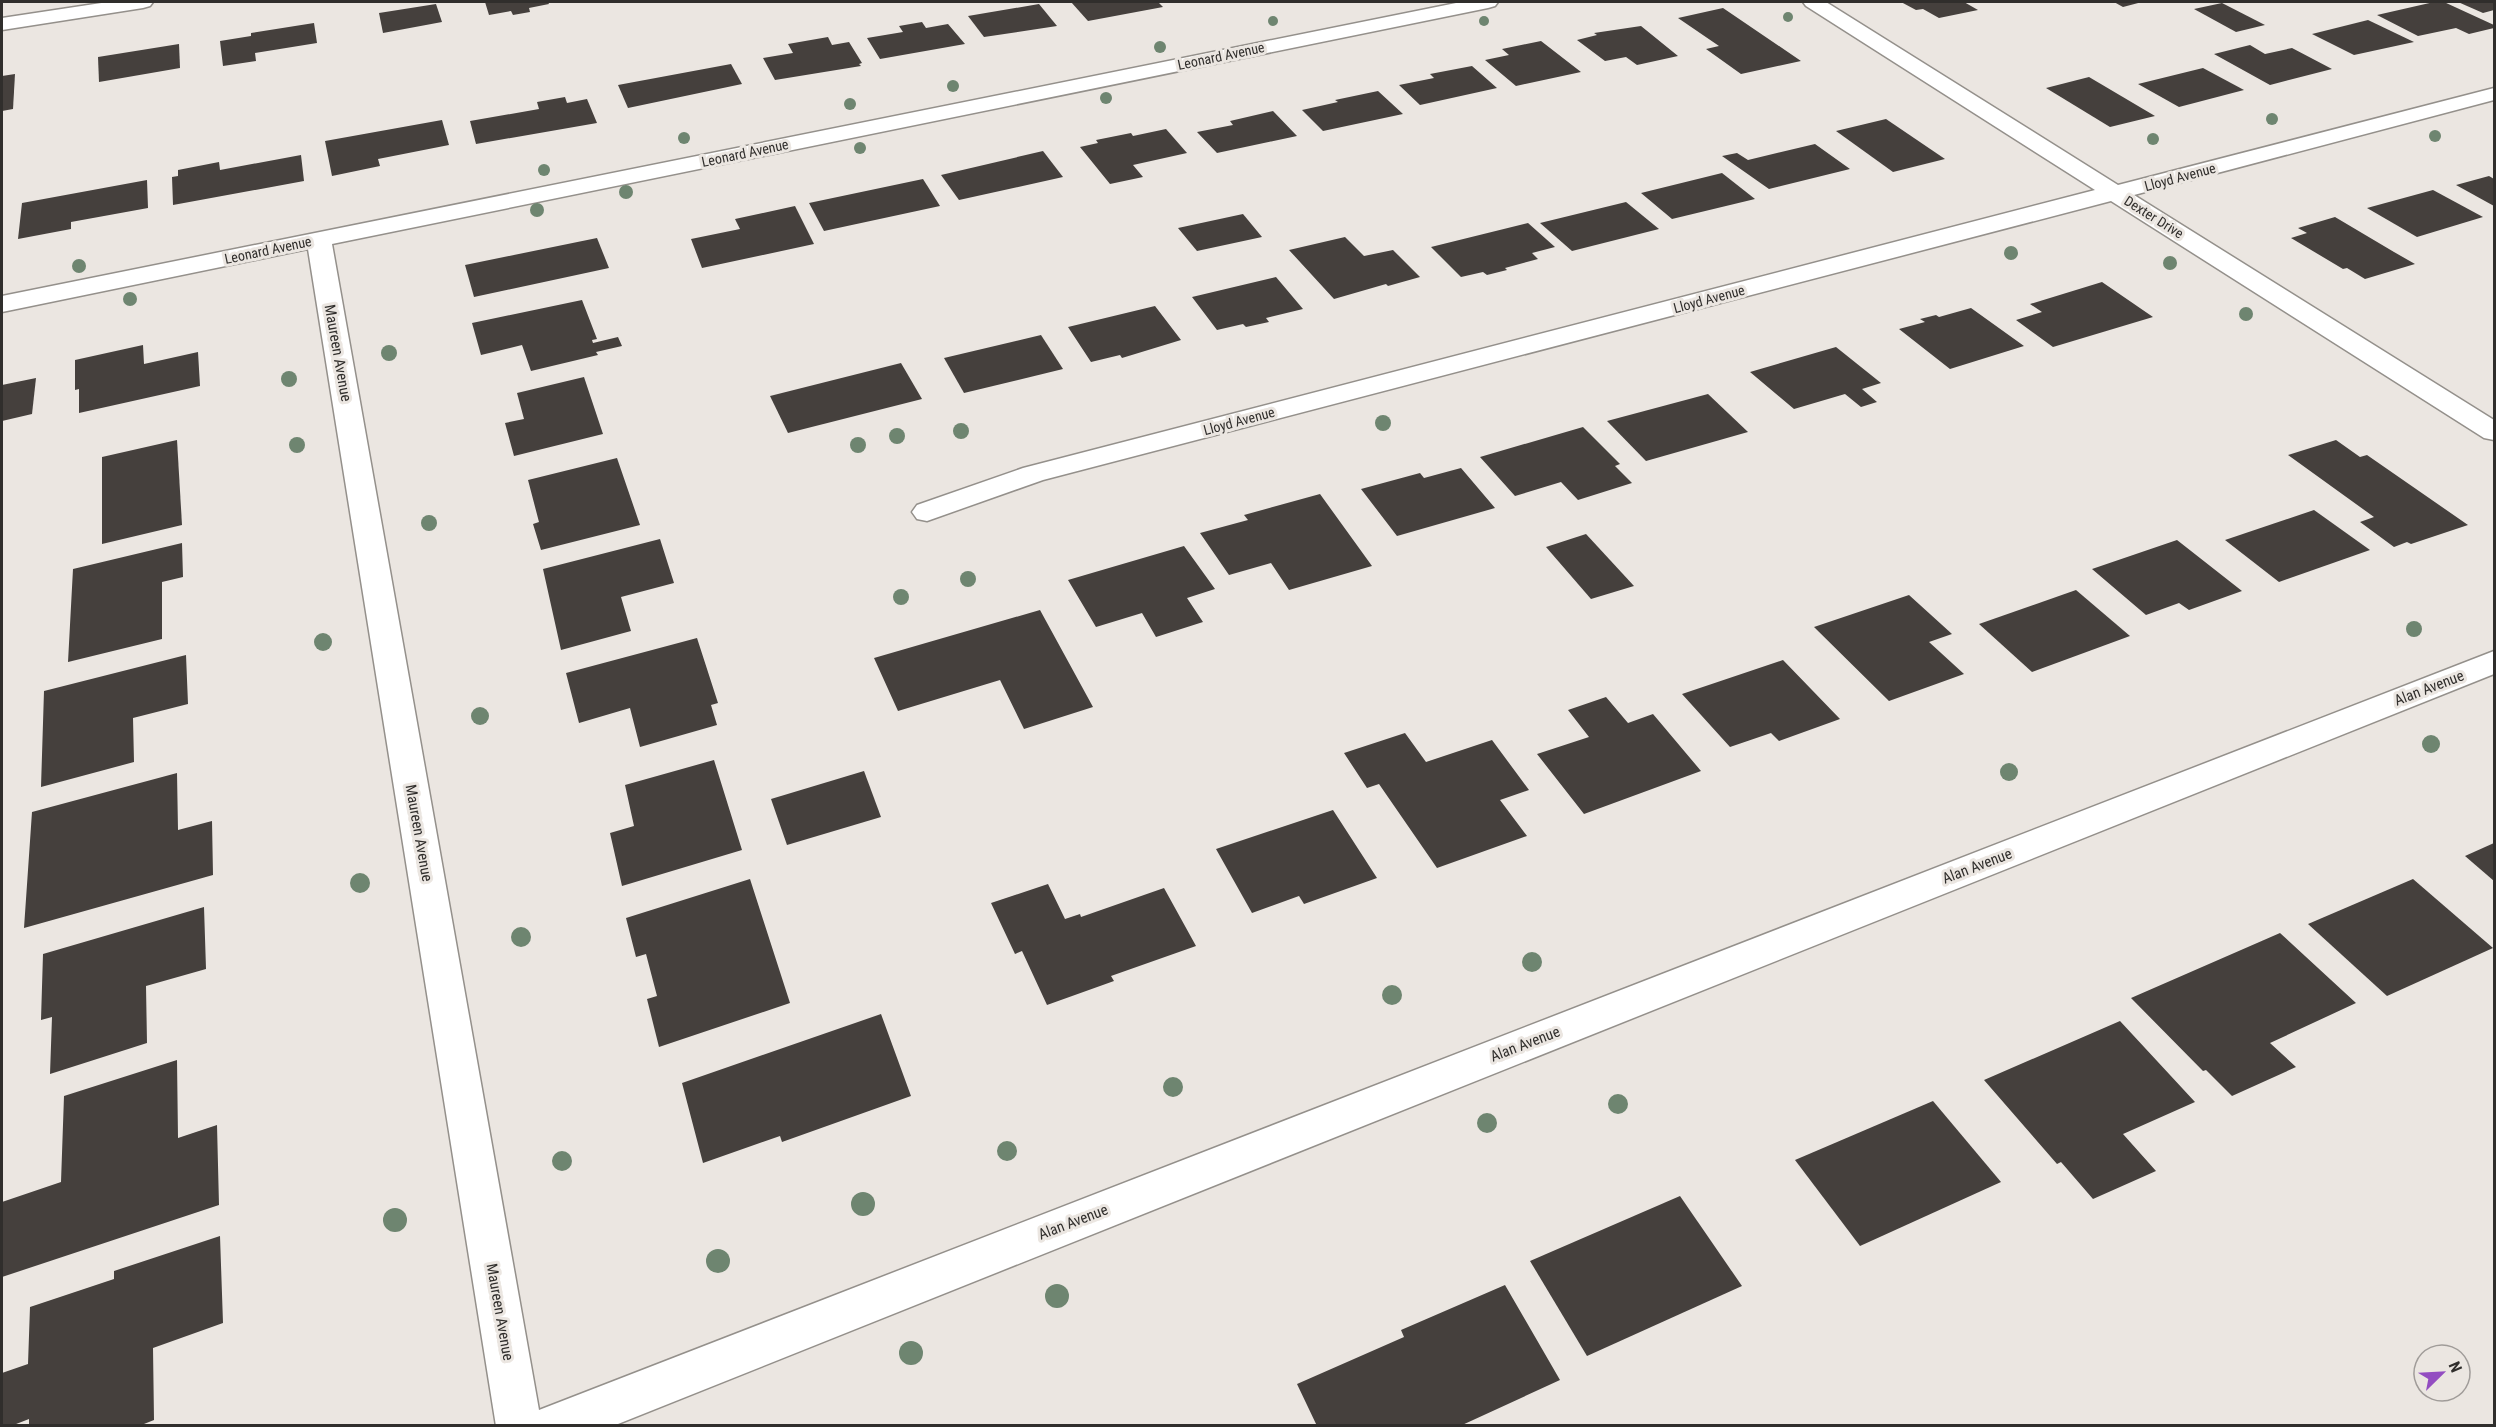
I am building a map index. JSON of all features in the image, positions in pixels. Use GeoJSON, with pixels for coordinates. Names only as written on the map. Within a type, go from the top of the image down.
{"type":"FeatureCollection","features":[{"type":"Feature","properties":{"kind":"street"},"geometry":{"type":"LineString","coordinates":[[2,24],[143,2]]}},
{"type":"Feature","properties":{"kind":"street","name":"Leonard Avenue"},"geometry":{"type":"LineString","coordinates":[[2,304],[1488,2]]}},
{"type":"Feature","properties":{"kind":"street","name":"Dexter Drive"},"geometry":{"type":"LineString","coordinates":[[1813,2],[2494,432]]}},
{"type":"Feature","properties":{"kind":"street","name":"Lloyd Avenue"},"geometry":{"type":"LineString","coordinates":[[927,512],[1033,474],[2117,194],[2494,94]]}},
{"type":"Feature","properties":{"kind":"street","name":"Maureen Avenue"},"geometry":{"type":"LineString","coordinates":[[319,240],[519,1425]]}},
{"type":"Feature","properties":{"kind":"street","name":"Alan Avenue"},"geometry":{"type":"LineString","coordinates":[[555,1425],[2494,662]]}},
{"type":"Feature","properties":{"kind":"building"},"geometry":{"type":"Polygon","coordinates":[[[485,2],[548,2],[549,4],[529,8],[530,12],[513,15],[511,11],[489,15],[485,2]]]}},
{"type":"Feature","properties":{"kind":"building"},"geometry":{"type":"Polygon","coordinates":[[[1071,2],[1158,2],[1163,7],[1088,21],[1071,2]]]}},
{"type":"Feature","properties":{"kind":"building"},"geometry":{"type":"Polygon","coordinates":[[[1901,2],[1964,2],[1978,10],[1939,18],[1923,9],[1916,10],[1901,2]]]}},
{"type":"Feature","properties":{"kind":"building"},"geometry":{"type":"Polygon","coordinates":[[[2114,2],[2142,2],[2123,7],[2114,2]]]}},
{"type":"Feature","properties":{"kind":"building"},"geometry":{"type":"Polygon","coordinates":[[[2434,2],[2444,2],[2494,25],[2494,28],[2469,34],[2456,28],[2418,36],[2377,15],[2434,2]]]}},
{"type":"Feature","properties":{"kind":"building"},"geometry":{"type":"Polygon","coordinates":[[[2458,2],[2494,2],[2494,10],[2483,13],[2458,2]]]}},
{"type":"Feature","properties":{"kind":"building"},"geometry":{"type":"Polygon","coordinates":[[[2222,3],[2265,25],[2236,32],[2194,9],[2222,3]]]}},
{"type":"Feature","properties":{"kind":"building"},"geometry":{"type":"Polygon","coordinates":[[[436,4],[442,22],[383,33],[379,13],[436,4]]]}},
{"type":"Feature","properties":{"kind":"building"},"geometry":{"type":"Polygon","coordinates":[[[1039,4],[1057,26],[984,37],[968,16],[1039,4]]]}},
{"type":"Feature","properties":{"kind":"building"},"geometry":{"type":"Polygon","coordinates":[[[1723,8],[1801,61],[1741,74],[1706,49],[1719,46],[1678,18],[1723,8]]]}},
{"type":"Feature","properties":{"kind":"building"},"geometry":{"type":"Polygon","coordinates":[[[2368,20],[2414,42],[2354,55],[2312,34],[2368,20]]]}},
{"type":"Feature","properties":{"kind":"building"},"geometry":{"type":"Polygon","coordinates":[[[922,22],[926,28],[948,24],[965,44],[880,59],[867,38],[903,32],[899,26],[922,22]]]}},
{"type":"Feature","properties":{"kind":"building"},"geometry":{"type":"Polygon","coordinates":[[[314,23],[317,43],[255,53],[256,61],[223,66],[220,41],[251,36],[251,33],[314,23]]]}},
{"type":"Feature","properties":{"kind":"building"},"geometry":{"type":"Polygon","coordinates":[[[1641,26],[1678,56],[1637,65],[1626,57],[1605,61],[1577,40],[1597,35],[1594,33],[1641,26]]]}},
{"type":"Feature","properties":{"kind":"building"},"geometry":{"type":"Polygon","coordinates":[[[828,37],[832,45],[849,42],[862,63],[859,64],[861,66],[775,80],[763,58],[793,53],[788,44],[828,37]]]}},
{"type":"Feature","properties":{"kind":"building"},"geometry":{"type":"Polygon","coordinates":[[[1541,41],[1581,72],[1516,86],[1485,60],[1509,55],[1502,49],[1541,41]]]}},
{"type":"Feature","properties":{"kind":"building"},"geometry":{"type":"Polygon","coordinates":[[[179,44],[180,68],[99,82],[98,57],[179,44]]]}},
{"type":"Feature","properties":{"kind":"building"},"geometry":{"type":"Polygon","coordinates":[[[2250,45],[2265,54],[2292,48],[2332,69],[2270,85],[2214,54],[2250,45]]]}},
{"type":"Feature","properties":{"kind":"building"},"geometry":{"type":"Polygon","coordinates":[[[731,64],[742,84],[628,108],[618,85],[731,64]]]}},
{"type":"Feature","properties":{"kind":"building"},"geometry":{"type":"Polygon","coordinates":[[[1472,66],[1497,88],[1420,105],[1399,85],[1434,78],[1430,74],[1472,66]]]}},
{"type":"Feature","properties":{"kind":"building"},"geometry":{"type":"Polygon","coordinates":[[[2203,68],[2244,90],[2179,107],[2138,84],[2203,68]]]}},
{"type":"Feature","properties":{"kind":"building"},"geometry":{"type":"Polygon","coordinates":[[[15,74],[13,109],[2,111],[2,76],[15,74]]]}},
{"type":"Feature","properties":{"kind":"building"},"geometry":{"type":"Polygon","coordinates":[[[2089,77],[2155,116],[2110,127],[2046,88],[2089,77]]]}},
{"type":"Feature","properties":{"kind":"building"},"geometry":{"type":"Polygon","coordinates":[[[1378,91],[1403,114],[1323,131],[1302,110],[1338,102],[1335,100],[1378,91]]]}},
{"type":"Feature","properties":{"kind":"building"},"geometry":{"type":"Polygon","coordinates":[[[565,97],[567,103],[587,99],[597,123],[476,144],[470,121],[539,109],[537,102],[565,97]]]}},
{"type":"Feature","properties":{"kind":"building"},"geometry":{"type":"Polygon","coordinates":[[[1273,111],[1297,136],[1217,153],[1197,132],[1233,125],[1230,121],[1273,111]]]}},
{"type":"Feature","properties":{"kind":"building"},"geometry":{"type":"Polygon","coordinates":[[[1886,119],[1945,159],[1893,172],[1836,131],[1886,119]]]}},
{"type":"Feature","properties":{"kind":"building"},"geometry":{"type":"Polygon","coordinates":[[[442,120],[449,145],[378,159],[380,166],[332,176],[325,141],[442,120]]]}},
{"type":"Feature","properties":{"kind":"building"},"geometry":{"type":"Polygon","coordinates":[[[1166,129],[1187,153],[1133,165],[1143,177],[1110,184],[1080,147],[1098,143],[1096,140],[1166,129]]]}},
{"type":"Feature","properties":{"kind":"building"},"geometry":{"type":"Polygon","coordinates":[[[1815,144],[1850,169],[1769,189],[1722,156],[1737,153],[1748,160],[1815,144]]]}},
{"type":"Feature","properties":{"kind":"building"},"geometry":{"type":"Polygon","coordinates":[[[1043,151],[1063,177],[959,200],[941,175],[1043,151]]]}},
{"type":"Feature","properties":{"kind":"building"},"geometry":{"type":"Polygon","coordinates":[[[301,155],[304,181],[173,205],[172,177],[178,176],[178,170],[219,162],[220,170],[301,155]]]}},
{"type":"Feature","properties":{"kind":"building"},"geometry":{"type":"Polygon","coordinates":[[[1722,173],[1755,199],[1672,219],[1641,193],[1722,173]]]}},
{"type":"Feature","properties":{"kind":"building"},"geometry":{"type":"Polygon","coordinates":[[[2489,176],[2494,179],[2494,206],[2456,185],[2489,176]]]}},
{"type":"Feature","properties":{"kind":"building"},"geometry":{"type":"Polygon","coordinates":[[[923,179],[940,206],[824,231],[809,203],[923,179]]]}},
{"type":"Feature","properties":{"kind":"building"},"geometry":{"type":"Polygon","coordinates":[[[147,180],[148,208],[71,222],[71,229],[18,239],[22,203],[147,180]]]}},
{"type":"Feature","properties":{"kind":"building"},"geometry":{"type":"Polygon","coordinates":[[[2433,190],[2483,217],[2417,237],[2367,208],[2433,190]]]}},
{"type":"Feature","properties":{"kind":"building"},"geometry":{"type":"Polygon","coordinates":[[[1626,202],[1659,229],[1572,251],[1540,223],[1626,202]]]}},
{"type":"Feature","properties":{"kind":"building"},"geometry":{"type":"Polygon","coordinates":[[[795,206],[814,244],[702,268],[691,239],[740,229],[735,219],[795,206]]]}},
{"type":"Feature","properties":{"kind":"building"},"geometry":{"type":"Polygon","coordinates":[[[1243,214],[1262,237],[1197,251],[1178,228],[1243,214]]]}},
{"type":"Feature","properties":{"kind":"building"},"geometry":{"type":"Polygon","coordinates":[[[2335,217],[2415,264],[2365,279],[2347,268],[2343,269],[2291,238],[2307,233],[2298,228],[2335,217]]]}},
{"type":"Feature","properties":{"kind":"building"},"geometry":{"type":"Polygon","coordinates":[[[1528,223],[1555,247],[1532,253],[1538,259],[1487,275],[1483,272],[1461,277],[1431,247],[1528,223]]]}},
{"type":"Feature","properties":{"kind":"building"},"geometry":{"type":"Polygon","coordinates":[[[1345,237],[1364,256],[1393,250],[1420,277],[1334,299],[1289,250],[1345,237]]]}},
{"type":"Feature","properties":{"kind":"building"},"geometry":{"type":"Polygon","coordinates":[[[597,238],[609,268],[474,297],[465,265],[597,238]]]}},
{"type":"Feature","properties":{"kind":"building"},"geometry":{"type":"Polygon","coordinates":[[[1276,277],[1303,309],[1266,318],[1269,322],[1246,327],[1243,324],[1217,330],[1192,297],[1276,277]]]}},
{"type":"Feature","properties":{"kind":"building"},"geometry":{"type":"Polygon","coordinates":[[[2102,282],[2153,317],[2053,347],[2016,320],[2042,312],[2030,304],[2102,282]]]}},
{"type":"Feature","properties":{"kind":"building"},"geometry":{"type":"Polygon","coordinates":[[[582,300],[597,339],[592,340],[593,343],[618,337],[622,346],[596,352],[598,355],[531,371],[522,345],[481,355],[472,323],[582,300]]]}},
{"type":"Feature","properties":{"kind":"building"},"geometry":{"type":"Polygon","coordinates":[[[1155,306],[1181,340],[1122,358],[1120,355],[1091,362],[1068,327],[1155,306]]]}},
{"type":"Feature","properties":{"kind":"building"},"geometry":{"type":"Polygon","coordinates":[[[1971,308],[2024,346],[1950,369],[1899,329],[1925,322],[1920,319],[1936,315],[1939,317],[1971,308]]]}},
{"type":"Feature","properties":{"kind":"building"},"geometry":{"type":"Polygon","coordinates":[[[1041,335],[1063,369],[964,393],[944,358],[1041,335]]]}},
{"type":"Feature","properties":{"kind":"building"},"geometry":{"type":"Polygon","coordinates":[[[143,345],[144,364],[198,352],[200,386],[79,413],[79,389],[75,390],[75,360],[143,345]]]}},
{"type":"Feature","properties":{"kind":"building"},"geometry":{"type":"Polygon","coordinates":[[[1836,347],[1881,383],[1862,389],[1877,402],[1861,407],[1845,394],[1794,409],[1750,372],[1836,347]]]}},
{"type":"Feature","properties":{"kind":"building"},"geometry":{"type":"Polygon","coordinates":[[[901,363],[922,399],[788,433],[770,396],[901,363]]]}},
{"type":"Feature","properties":{"kind":"building"},"geometry":{"type":"Polygon","coordinates":[[[584,377],[603,434],[514,456],[505,423],[524,419],[517,393],[584,377]]]}},
{"type":"Feature","properties":{"kind":"building"},"geometry":{"type":"Polygon","coordinates":[[[36,378],[32,414],[2,421],[2,385],[36,378]]]}},
{"type":"Feature","properties":{"kind":"building"},"geometry":{"type":"Polygon","coordinates":[[[1708,394],[1748,432],[1646,461],[1607,421],[1708,394]]]}},
{"type":"Feature","properties":{"kind":"building"},"geometry":{"type":"Polygon","coordinates":[[[1583,427],[1620,464],[1615,466],[1632,483],[1578,500],[1561,482],[1515,496],[1480,457],[1583,427]]]}},
{"type":"Feature","properties":{"kind":"building"},"geometry":{"type":"Polygon","coordinates":[[[177,440],[182,525],[102,544],[102,457],[177,440]]]}},
{"type":"Feature","properties":{"kind":"building"},"geometry":{"type":"Polygon","coordinates":[[[2336,440],[2360,457],[2367,455],[2468,525],[2411,544],[2407,542],[2394,547],[2360,522],[2374,517],[2288,455],[2336,440]]]}},
{"type":"Feature","properties":{"kind":"building"},"geometry":{"type":"Polygon","coordinates":[[[617,458],[640,525],[541,550],[533,524],[539,522],[528,480],[617,458]]]}},
{"type":"Feature","properties":{"kind":"building"},"geometry":{"type":"Polygon","coordinates":[[[1461,468],[1495,508],[1397,536],[1361,489],[1420,473],[1424,478],[1461,468]]]}},
{"type":"Feature","properties":{"kind":"building"},"geometry":{"type":"Polygon","coordinates":[[[1320,494],[1372,566],[1289,590],[1271,563],[1229,575],[1200,533],[1248,520],[1244,515],[1320,494]]]}},
{"type":"Feature","properties":{"kind":"building"},"geometry":{"type":"Polygon","coordinates":[[[2314,510],[2370,550],[2279,582],[2225,540],[2314,510]]]}},
{"type":"Feature","properties":{"kind":"building"},"geometry":{"type":"Polygon","coordinates":[[[1586,534],[1634,586],[1591,599],[1546,547],[1586,534]]]}},
{"type":"Feature","properties":{"kind":"building"},"geometry":{"type":"Polygon","coordinates":[[[660,539],[674,583],[621,597],[631,631],[561,650],[543,569],[660,539]]]}},
{"type":"Feature","properties":{"kind":"building"},"geometry":{"type":"Polygon","coordinates":[[[2177,540],[2242,591],[2189,610],[2179,603],[2146,615],[2092,569],[2177,540]]]}},
{"type":"Feature","properties":{"kind":"building"},"geometry":{"type":"Polygon","coordinates":[[[182,543],[183,577],[162,582],[162,639],[68,662],[73,569],[182,543]]]}},
{"type":"Feature","properties":{"kind":"building"},"geometry":{"type":"Polygon","coordinates":[[[1184,546],[1215,589],[1187,598],[1203,622],[1156,637],[1142,613],[1096,627],[1068,580],[1184,546]]]}},
{"type":"Feature","properties":{"kind":"building"},"geometry":{"type":"Polygon","coordinates":[[[2076,590],[2130,636],[2032,672],[1979,624],[2076,590]]]}},
{"type":"Feature","properties":{"kind":"building"},"geometry":{"type":"Polygon","coordinates":[[[1909,595],[1952,634],[1929,642],[1964,674],[1889,701],[1814,627],[1909,595]]]}},
{"type":"Feature","properties":{"kind":"building"},"geometry":{"type":"Polygon","coordinates":[[[1040,610],[1093,707],[1024,729],[1000,680],[898,711],[874,658],[1040,610]]]}},
{"type":"Feature","properties":{"kind":"building"},"geometry":{"type":"Polygon","coordinates":[[[697,638],[718,703],[711,705],[717,725],[640,747],[630,708],[579,723],[566,673],[697,638]]]}},
{"type":"Feature","properties":{"kind":"building"},"geometry":{"type":"Polygon","coordinates":[[[186,655],[188,704],[133,718],[134,762],[41,787],[44,691],[186,655]]]}},
{"type":"Feature","properties":{"kind":"building"},"geometry":{"type":"Polygon","coordinates":[[[1783,660],[1840,719],[1779,741],[1771,733],[1730,747],[1682,694],[1783,660]]]}},
{"type":"Feature","properties":{"kind":"building"},"geometry":{"type":"Polygon","coordinates":[[[1606,697],[1628,723],[1653,714],[1701,771],[1584,814],[1537,754],[1589,737],[1568,710],[1606,697]]]}},
{"type":"Feature","properties":{"kind":"building"},"geometry":{"type":"Polygon","coordinates":[[[1405,733],[1426,762],[1492,740],[1529,790],[1500,800],[1527,836],[1437,868],[1379,784],[1367,788],[1344,753],[1405,733]]]}},
{"type":"Feature","properties":{"kind":"building"},"geometry":{"type":"Polygon","coordinates":[[[714,760],[742,850],[622,886],[610,833],[634,826],[625,785],[714,760]]]}},
{"type":"Feature","properties":{"kind":"building"},"geometry":{"type":"Polygon","coordinates":[[[864,771],[881,817],[787,845],[771,799],[864,771]]]}},
{"type":"Feature","properties":{"kind":"building"},"geometry":{"type":"Polygon","coordinates":[[[177,773],[178,830],[212,821],[213,875],[24,928],[32,812],[177,773]]]}},
{"type":"Feature","properties":{"kind":"building"},"geometry":{"type":"Polygon","coordinates":[[[1333,810],[1377,878],[1304,904],[1299,896],[1252,913],[1216,849],[1333,810]]]}},
{"type":"Feature","properties":{"kind":"building"},"geometry":{"type":"Polygon","coordinates":[[[2494,843],[2494,881],[2465,856],[2494,843]]]}},
{"type":"Feature","properties":{"kind":"building"},"geometry":{"type":"Polygon","coordinates":[[[750,879],[790,1003],[659,1047],[647,999],[657,996],[646,954],[636,957],[626,918],[750,879]]]}},
{"type":"Feature","properties":{"kind":"building"},"geometry":{"type":"Polygon","coordinates":[[[2413,879],[2493,948],[2387,996],[2308,924],[2413,879]]]}},
{"type":"Feature","properties":{"kind":"building"},"geometry":{"type":"Polygon","coordinates":[[[1048,884],[1065,919],[1080,914],[1081,917],[1164,888],[1196,946],[1111,976],[1114,981],[1047,1005],[1022,951],[1015,954],[991,903],[1048,884]]]}},
{"type":"Feature","properties":{"kind":"building"},"geometry":{"type":"Polygon","coordinates":[[[204,907],[206,969],[146,986],[147,1043],[50,1074],[52,1017],[41,1020],[43,954],[204,907]]]}},
{"type":"Feature","properties":{"kind":"building"},"geometry":{"type":"Polygon","coordinates":[[[2280,933],[2356,1003],[2270,1043],[2296,1067],[2232,1096],[2206,1070],[2203,1071],[2131,998],[2280,933]]]}},
{"type":"Feature","properties":{"kind":"building"},"geometry":{"type":"Polygon","coordinates":[[[881,1014],[911,1096],[782,1142],[780,1136],[703,1163],[682,1083],[881,1014]]]}},
{"type":"Feature","properties":{"kind":"building"},"geometry":{"type":"Polygon","coordinates":[[[2120,1021],[2195,1102],[2123,1134],[2156,1171],[2093,1199],[2061,1162],[2057,1164],[1984,1080],[2120,1021]]]}},
{"type":"Feature","properties":{"kind":"building"},"geometry":{"type":"Polygon","coordinates":[[[177,1060],[178,1138],[217,1125],[219,1205],[2,1277],[2,1202],[61,1182],[64,1096],[177,1060]]]}},
{"type":"Feature","properties":{"kind":"building"},"geometry":{"type":"Polygon","coordinates":[[[1933,1101],[2001,1182],[1860,1246],[1795,1160],[1933,1101]]]}},
{"type":"Feature","properties":{"kind":"building"},"geometry":{"type":"Polygon","coordinates":[[[1680,1196],[1742,1286],[1587,1356],[1530,1261],[1680,1196]]]}},
{"type":"Feature","properties":{"kind":"building"},"geometry":{"type":"Polygon","coordinates":[[[220,1236],[223,1323],[153,1348],[154,1420],[139,1426],[29,1426],[29,1419],[11,1426],[2,1426],[2,1373],[28,1364],[30,1307],[114,1279],[114,1271],[220,1236]]]}},
{"type":"Feature","properties":{"kind":"building"},"geometry":{"type":"Polygon","coordinates":[[[1505,1285],[1560,1380],[1460,1426],[1317,1426],[1297,1384],[1404,1337],[1401,1330],[1505,1285]]]}}]}
